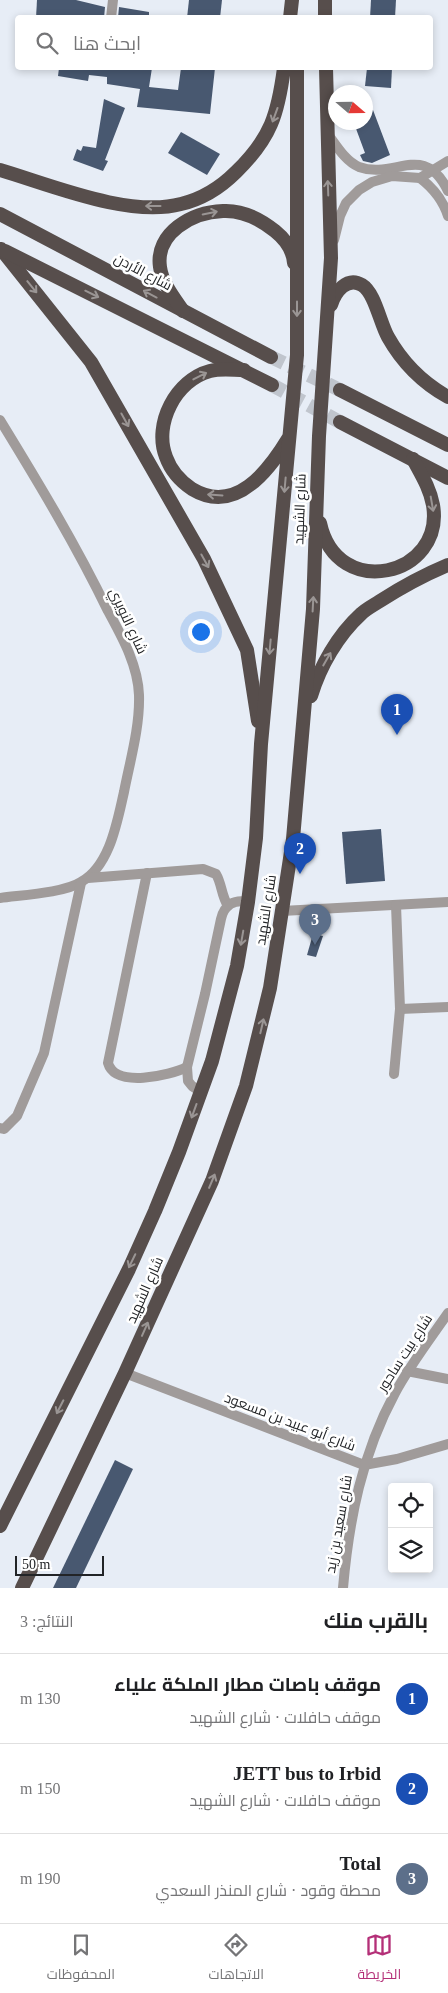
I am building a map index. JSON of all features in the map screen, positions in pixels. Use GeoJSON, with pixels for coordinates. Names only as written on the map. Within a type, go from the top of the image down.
{"type":"FeatureCollection","features":[{"type":"Feature","properties":{"kind":"highway"},"geometry":{"type":"LineString","coordinates":[[290,15],[292,0]]}},
{"type":"Feature","properties":{"kind":"highway"},"geometry":{"type":"LineString","coordinates":[[298,0],[298,15]]}},
{"type":"Feature","properties":{"kind":"highway"},"geometry":{"type":"LineString","coordinates":[[325,0],[325,15]]}},
{"type":"Feature","properties":{"kind":"highway"},"geometry":{"type":"LineString","coordinates":[[0,170],[88,197],[125,205],[180,205],[215,189],[231,177],[260,145],[276,114],[284,70]]}},
{"type":"Feature","properties":{"kind":"highway","name":"شارع الشهيد"},"geometry":{"type":"LineString","coordinates":[[0,1526],[143,1240],[168,1182],[201,1092],[230,998],[248,902],[259,801],[261,744],[297,356],[298,70]]}},
{"type":"Feature","properties":{"kind":"highway","name":"شارع الشهيد"},"geometry":{"type":"LineString","coordinates":[[22,1588],[125,1373],[212,1181],[236,1118],[263,1021],[293,839],[313,609],[331,258],[326,133],[326,70]]}},
{"type":"Feature","properties":{"kind":"highway"},"geometry":{"type":"LineString","coordinates":[[185,313],[165,283],[160,269],[159,256],[162,244],[173,230],[195,216],[223,211],[236,212],[252,216],[269,226],[282,237],[289,247],[294,258],[297,283]]}},
{"type":"Feature","properties":{"kind":"highway","name":"شارع الأردن"},"geometry":{"type":"LineString","coordinates":[[0,214],[270,357]]}},
{"type":"Feature","properties":{"kind":"highway"},"geometry":{"type":"LineString","coordinates":[[1,249],[272,385]]}},
{"type":"Feature","properties":{"kind":"highway"},"geometry":{"type":"LineString","coordinates":[[1,249],[91,362],[210,571],[247,650],[261,744]]}},
{"type":"Feature","properties":{"kind":"highway"},"geometry":{"type":"LineString","coordinates":[[328,315],[337,291],[345,285],[352,283],[364,286],[371,296],[387,336],[404,361],[428,384],[448,397]]}},
{"type":"Feature","properties":{"kind":"highway"},"geometry":{"type":"LineString","coordinates":[[244,370],[208,372],[191,381],[177,394],[168,411],[163,440],[165,456],[174,472],[184,484],[204,494],[221,496],[236,494],[267,472],[290,436]]}},
{"type":"Feature","properties":{"kind":"highway"},"geometry":{"type":"LineString","coordinates":[[340,390],[448,445]]}},
{"type":"Feature","properties":{"kind":"highway"},"geometry":{"type":"LineString","coordinates":[[340,422],[448,478]]}},
{"type":"Feature","properties":{"kind":"highway"},"geometry":{"type":"LineString","coordinates":[[318,484],[318,514],[322,532],[326,544],[334,555],[360,570],[375,573],[390,571],[414,558],[421,551],[429,538],[434,523],[432,498],[413,459]]}},
{"type":"Feature","properties":{"kind":"highway"},"geometry":{"type":"LineString","coordinates":[[302,738],[308,708],[319,675],[327,659],[361,614],[392,593],[426,574],[448,565]]}},
{"type":"Feature","properties":{"kind":"street"},"geometry":{"type":"LineString","coordinates":[[111,15],[113,0]]}},
{"type":"Feature","properties":{"kind":"street"},"geometry":{"type":"LineString","coordinates":[[326,133],[345,157],[359,167],[374,169],[412,165],[424,166],[432,169],[439,175],[448,191]]}},
{"type":"Feature","properties":{"kind":"street"},"geometry":{"type":"LineString","coordinates":[[420,178],[448,161]]}},
{"type":"Feature","properties":{"kind":"street"},"geometry":{"type":"LineString","coordinates":[[331,258],[340,216],[346,203],[372,182],[392,176],[420,178],[430,186],[439,198],[448,216]]}},
{"type":"Feature","properties":{"kind":"street","name":"شارع النويري"},"geometry":{"type":"LineString","coordinates":[[0,420],[39,484],[97,587],[124,641],[137,679],[139,695],[136,728],[118,817],[103,858],[84,880]]}},
{"type":"Feature","properties":{"kind":"street"},"geometry":{"type":"LineString","coordinates":[[0,898],[67,888],[84,880],[204,869],[216,874],[219,879],[221,893],[228,906]]}},
{"type":"Feature","properties":{"kind":"street"},"geometry":{"type":"LineString","coordinates":[[147,873],[108,1063],[109,1068],[116,1075],[143,1077],[166,1076],[187,1068]]}},
{"type":"Feature","properties":{"kind":"street"},"geometry":{"type":"LineString","coordinates":[[0,1128],[4,1129],[17,1116],[44,1053],[84,880]]}},
{"type":"Feature","properties":{"kind":"street"},"geometry":{"type":"LineString","coordinates":[[201,1092],[188,1081],[187,1068],[205,994],[220,919],[222,912],[234,902],[248,902]]}},
{"type":"Feature","properties":{"kind":"street"},"geometry":{"type":"LineString","coordinates":[[282,910],[448,902]]}},
{"type":"Feature","properties":{"kind":"street"},"geometry":{"type":"LineString","coordinates":[[394,1074],[400,1008],[396,905]]}},
{"type":"Feature","properties":{"kind":"street"},"geometry":{"type":"LineString","coordinates":[[400,1008],[448,1007]]}},
{"type":"Feature","properties":{"kind":"street","name":"شارع بيت ساحور"},"geometry":{"type":"LineString","coordinates":[[364,1464],[385,1413],[407,1371],[448,1313]]}},
{"type":"Feature","properties":{"kind":"street"},"geometry":{"type":"LineString","coordinates":[[407,1371],[448,1379]]}},
{"type":"Feature","properties":{"kind":"street","name":"شارع أبو عبيد بن مسعود"},"geometry":{"type":"LineString","coordinates":[[125,1373],[364,1464],[397,1459],[448,1444]]}},
{"type":"Feature","properties":{"kind":"street","name":"شارع سعيد بن زيد"},"geometry":{"type":"LineString","coordinates":[[343,1588],[351,1520],[364,1464]]}},
{"type":"Feature","properties":{"kind":"building"},"geometry":{"type":"Polygon","coordinates":[[[37,0],[76,0],[105,7],[104,15],[36,15],[37,0]]]}},
{"type":"Feature","properties":{"kind":"building"},"geometry":{"type":"Polygon","coordinates":[[[189,0],[222,0],[220,15],[187,15],[189,0]]]}},
{"type":"Feature","properties":{"kind":"building"},"geometry":{"type":"Polygon","coordinates":[[[371,0],[396,0],[395,15],[370,15],[371,0]]]}},
{"type":"Feature","properties":{"kind":"building"},"geometry":{"type":"Polygon","coordinates":[[[119,7],[149,12],[149,15],[118,15],[119,7]]]}},
{"type":"Feature","properties":{"kind":"building"},"geometry":{"type":"Polygon","coordinates":[[[59,70],[152,70],[149,87],[178,90],[181,70],[215,70],[210,114],[137,107],[140,89],[107,84],[107,77],[89,75],[88,81],[58,76],[59,70]]]}},
{"type":"Feature","properties":{"kind":"building"},"geometry":{"type":"Polygon","coordinates":[[[367,70],[392,70],[391,88],[365,85],[367,70]]]}},
{"type":"Feature","properties":{"kind":"building"},"geometry":{"type":"Polygon","coordinates":[[[104,99],[125,108],[105,160],[108,161],[103,171],[73,160],[77,149],[81,151],[83,146],[96,148],[104,99]]]}},
{"type":"Feature","properties":{"kind":"building"},"geometry":{"type":"Polygon","coordinates":[[[373,110],[390,155],[372,163],[363,161],[360,155],[365,153],[356,130],[373,130],[373,110]]]}},
{"type":"Feature","properties":{"kind":"building"},"geometry":{"type":"Polygon","coordinates":[[[181,132],[220,154],[207,175],[168,153],[181,132]]]}},
{"type":"Feature","properties":{"kind":"building"},"geometry":{"type":"Polygon","coordinates":[[[381,829],[385,881],[346,884],[342,832],[381,829]]]}},
{"type":"Feature","properties":{"kind":"building"},"geometry":{"type":"Polygon","coordinates":[[[313,934],[323,936],[316,957],[307,955],[313,934]]]}},
{"type":"Feature","properties":{"kind":"building"},"geometry":{"type":"Polygon","coordinates":[[[115,1460],[133,1469],[76,1588],[53,1588],[115,1460]]]}},
{"type":"Feature","properties":{"kind":"tunnel"},"geometry":{"type":"LineString","coordinates":[[271,357],[340,390]]}},
{"type":"Feature","properties":{"kind":"tunnel"},"geometry":{"type":"LineString","coordinates":[[272,385],[340,422]]}},
{"type":"Feature","properties":{"kind":"place","name":"موقف باصات مطار الملكة علياء"},"geometry":{"type":"Point","coordinates":[397,735]}},
{"type":"Feature","properties":{"kind":"place","name":"JETT bus to Irbid"},"geometry":{"type":"Point","coordinates":[300,874]}},
{"type":"Feature","properties":{"kind":"place","name":"Total"},"geometry":{"type":"Point","coordinates":[315,945]}}]}
